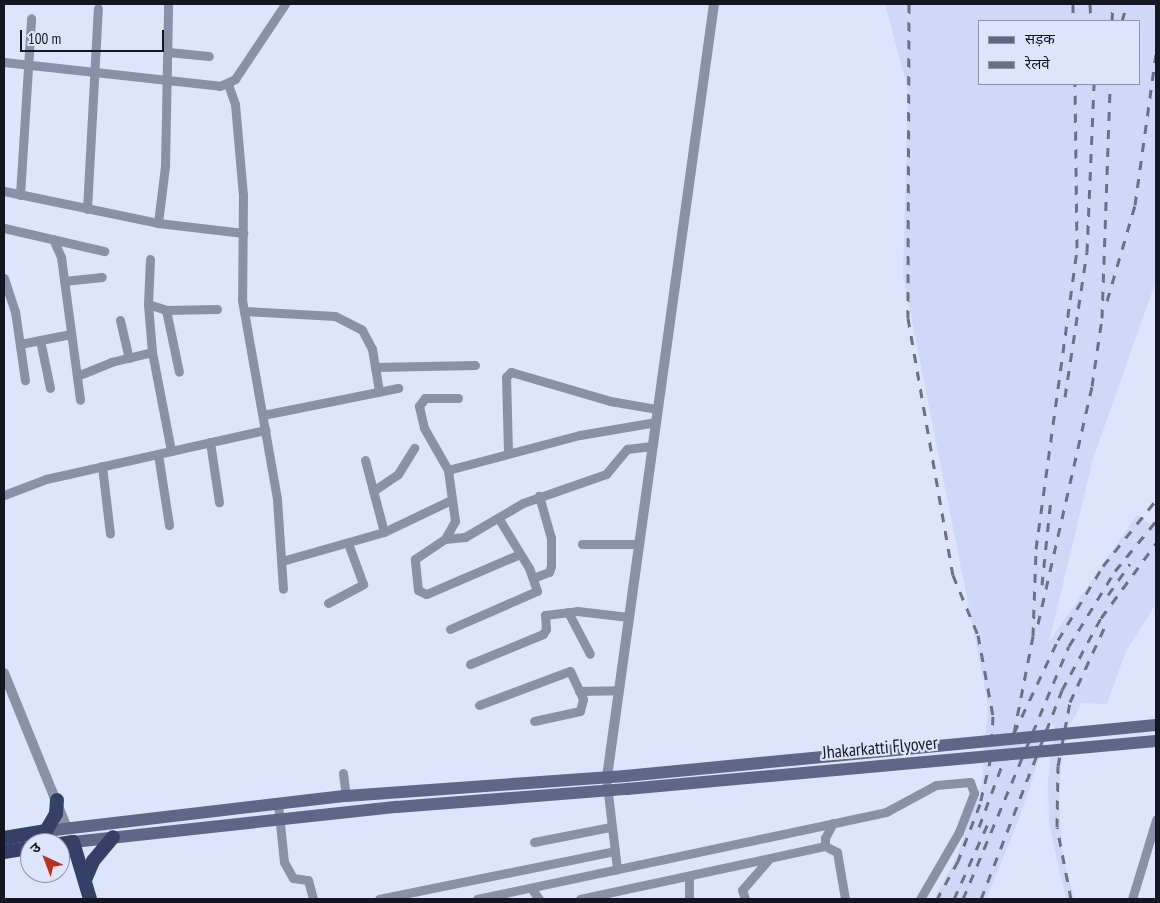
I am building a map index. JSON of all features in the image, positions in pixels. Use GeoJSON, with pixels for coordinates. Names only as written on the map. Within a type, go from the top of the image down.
{"type":"FeatureCollection","features":[{"type":"Feature","properties":{"kind":"highway"},"geometry":{"type":"LineString","coordinates":[[43,833],[56,814],[57,800]]}},
{"type":"Feature","properties":{"kind":"highway"},"geometry":{"type":"LineString","coordinates":[[4,838],[20,840]]}},
{"type":"Feature","properties":{"kind":"highway"},"geometry":{"type":"LineString","coordinates":[[85,880],[93,861],[113,838]]}},
{"type":"Feature","properties":{"kind":"highway"},"geometry":{"type":"LineString","coordinates":[[4,852],[20,846]]}},
{"type":"Feature","properties":{"kind":"highway"},"geometry":{"type":"LineString","coordinates":[[70,851],[85,880],[90,899]]}},
{"type":"Feature","properties":{"kind":"main road","name":"Jhakarkatti Flyover"},"geometry":{"type":"LineString","coordinates":[[46,831],[66,826],[346,796],[625,776],[1156,725]]}},
{"type":"Feature","properties":{"kind":"main road","name":"Jhakarkatti Flyover"},"geometry":{"type":"LineString","coordinates":[[70,843],[548,793],[606,791],[1156,741]]}},
{"type":"Feature","properties":{"kind":"street"},"geometry":{"type":"LineString","coordinates":[[158,223],[165,166],[165,79],[168,52],[168,4]]}},
{"type":"Feature","properties":{"kind":"street"},"geometry":{"type":"LineString","coordinates":[[228,84],[285,4]]}},
{"type":"Feature","properties":{"kind":"street"},"geometry":{"type":"LineString","coordinates":[[617,869],[606,791],[628,616],[714,4]]}},
{"type":"Feature","properties":{"kind":"street"},"geometry":{"type":"LineString","coordinates":[[87,210],[97,71],[98,8]]}},
{"type":"Feature","properties":{"kind":"street"},"geometry":{"type":"LineString","coordinates":[[20,195],[31,18]]}},
{"type":"Feature","properties":{"kind":"street"},"geometry":{"type":"LineString","coordinates":[[168,52],[209,56]]}},
{"type":"Feature","properties":{"kind":"street"},"geometry":{"type":"LineString","coordinates":[[4,62],[228,84]]}},
{"type":"Feature","properties":{"kind":"street"},"geometry":{"type":"LineString","coordinates":[[228,84],[235,104],[243,233],[244,311],[264,415],[282,560],[283,589]]}},
{"type":"Feature","properties":{"kind":"street"},"geometry":{"type":"LineString","coordinates":[[4,191],[87,210],[158,223],[243,233]]}},
{"type":"Feature","properties":{"kind":"street"},"geometry":{"type":"LineString","coordinates":[[4,228],[104,251]]}},
{"type":"Feature","properties":{"kind":"street"},"geometry":{"type":"LineString","coordinates":[[53,239],[64,281],[80,400]]}},
{"type":"Feature","properties":{"kind":"street"},"geometry":{"type":"LineString","coordinates":[[150,259],[148,304],[152,352],[171,451]]}},
{"type":"Feature","properties":{"kind":"street"},"geometry":{"type":"LineString","coordinates":[[64,281],[102,276]]}},
{"type":"Feature","properties":{"kind":"street"},"geometry":{"type":"LineString","coordinates":[[4,278],[20,344],[25,380]]}},
{"type":"Feature","properties":{"kind":"street"},"geometry":{"type":"LineString","coordinates":[[148,304],[166,310],[217,310]]}},
{"type":"Feature","properties":{"kind":"street"},"geometry":{"type":"LineString","coordinates":[[166,310],[179,372]]}},
{"type":"Feature","properties":{"kind":"street"},"geometry":{"type":"LineString","coordinates":[[244,311],[322,315],[345,320],[367,336],[379,391]]}},
{"type":"Feature","properties":{"kind":"street"},"geometry":{"type":"LineString","coordinates":[[120,320],[129,358]]}},
{"type":"Feature","properties":{"kind":"street"},"geometry":{"type":"LineString","coordinates":[[20,344],[71,334]]}},
{"type":"Feature","properties":{"kind":"street"},"geometry":{"type":"LineString","coordinates":[[40,340],[50,388]]}},
{"type":"Feature","properties":{"kind":"street"},"geometry":{"type":"LineString","coordinates":[[77,376],[152,352]]}},
{"type":"Feature","properties":{"kind":"street"},"geometry":{"type":"LineString","coordinates":[[375,367],[474,365]]}},
{"type":"Feature","properties":{"kind":"street"},"geometry":{"type":"LineString","coordinates":[[508,452],[506,377],[510,372],[610,401],[657,408]]}},
{"type":"Feature","properties":{"kind":"street"},"geometry":{"type":"LineString","coordinates":[[264,415],[398,388]]}},
{"type":"Feature","properties":{"kind":"street"},"geometry":{"type":"LineString","coordinates":[[445,539],[456,516],[448,470],[424,428],[420,402],[430,397],[458,398]]}},
{"type":"Feature","properties":{"kind":"street"},"geometry":{"type":"LineString","coordinates":[[448,470],[508,452],[656,422]]}},
{"type":"Feature","properties":{"kind":"street"},"geometry":{"type":"LineString","coordinates":[[4,495],[46,479],[266,430]]}},
{"type":"Feature","properties":{"kind":"street"},"geometry":{"type":"LineString","coordinates":[[210,442],[219,502]]}},
{"type":"Feature","properties":{"kind":"street"},"geometry":{"type":"LineString","coordinates":[[520,554],[424,594],[418,590],[415,559],[445,539],[465,536],[539,496],[606,474],[627,449],[652,446]]}},
{"type":"Feature","properties":{"kind":"street"},"geometry":{"type":"LineString","coordinates":[[373,491],[398,474],[414,448]]}},
{"type":"Feature","properties":{"kind":"street"},"geometry":{"type":"LineString","coordinates":[[158,454],[170,525]]}},
{"type":"Feature","properties":{"kind":"street"},"geometry":{"type":"LineString","coordinates":[[365,460],[384,532]]}},
{"type":"Feature","properties":{"kind":"street"},"geometry":{"type":"LineString","coordinates":[[102,466],[110,534]]}},
{"type":"Feature","properties":{"kind":"street"},"geometry":{"type":"LineString","coordinates":[[533,578],[548,572],[551,566],[552,538],[539,496]]}},
{"type":"Feature","properties":{"kind":"street"},"geometry":{"type":"LineString","coordinates":[[282,560],[384,532],[452,500]]}},
{"type":"Feature","properties":{"kind":"street"},"geometry":{"type":"LineString","coordinates":[[450,629],[537,591],[533,578],[499,519]]}},
{"type":"Feature","properties":{"kind":"street"},"geometry":{"type":"LineString","coordinates":[[328,603],[363,584],[348,543]]}},
{"type":"Feature","properties":{"kind":"street"},"geometry":{"type":"LineString","coordinates":[[582,544],[639,544]]}},
{"type":"Feature","properties":{"kind":"street"},"geometry":{"type":"LineString","coordinates":[[470,664],[543,634],[546,629],[544,615],[568,612],[628,616]]}},
{"type":"Feature","properties":{"kind":"street"},"geometry":{"type":"LineString","coordinates":[[568,612],[590,654]]}},
{"type":"Feature","properties":{"kind":"street"},"geometry":{"type":"LineString","coordinates":[[479,705],[570,671],[584,703],[580,711],[534,721]]}},
{"type":"Feature","properties":{"kind":"street"},"geometry":{"type":"LineString","coordinates":[[5,677],[57,800],[66,826]]}},
{"type":"Feature","properties":{"kind":"street"},"geometry":{"type":"LineString","coordinates":[[579,691],[618,690]]}},
{"type":"Feature","properties":{"kind":"street"},"geometry":{"type":"LineString","coordinates":[[343,773],[346,796]]}},
{"type":"Feature","properties":{"kind":"street"},"geometry":{"type":"LineString","coordinates":[[477,899],[507,896],[531,888],[832,822],[886,812],[943,783],[973,784],[974,793],[959,832],[920,899]]}},
{"type":"Feature","properties":{"kind":"street"},"geometry":{"type":"LineString","coordinates":[[278,804],[284,862],[293,878],[308,880],[312,899]]}},
{"type":"Feature","properties":{"kind":"street"},"geometry":{"type":"LineString","coordinates":[[1132,899],[1156,820]]}},
{"type":"Feature","properties":{"kind":"street"},"geometry":{"type":"LineString","coordinates":[[825,846],[825,838],[832,822]]}},
{"type":"Feature","properties":{"kind":"street"},"geometry":{"type":"LineString","coordinates":[[534,842],[610,826]]}},
{"type":"Feature","properties":{"kind":"street"},"geometry":{"type":"LineString","coordinates":[[580,899],[689,878],[825,846],[837,852],[845,899]]}},
{"type":"Feature","properties":{"kind":"street"},"geometry":{"type":"LineString","coordinates":[[379,899],[614,851]]}},
{"type":"Feature","properties":{"kind":"street"},"geometry":{"type":"LineString","coordinates":[[745,899],[742,890],[768,860]]}},
{"type":"Feature","properties":{"kind":"street"},"geometry":{"type":"LineString","coordinates":[[689,878],[689,899]]}},
{"type":"Feature","properties":{"kind":"street"},"geometry":{"type":"LineString","coordinates":[[531,888],[539,899]]}},
{"type":"Feature","properties":{"kind":"shaded area"},"geometry":{"type":"Polygon","coordinates":[[[885,4],[1156,4],[1156,281],[1093,459],[1049,642],[1137,515],[1156,528],[1156,604],[1126,651],[1107,704],[1082,703],[1069,726],[1061,765],[1059,805],[1063,857],[1074,899],[1066,899],[1049,824],[1048,780],[1055,726],[1051,723],[1018,822],[986,899],[934,899],[957,856],[982,783],[988,704],[903,276],[908,91],[885,4]]]}},
{"type":"Feature","properties":{"kind":"railway"},"geometry":{"type":"LineString","coordinates":[[909,4],[908,318],[953,575],[978,635],[993,716],[991,757],[980,804],[958,861],[937,899]]}},
{"type":"Feature","properties":{"kind":"railway"},"geometry":{"type":"LineString","coordinates":[[1073,4],[1073,20]]}},
{"type":"Feature","properties":{"kind":"railway"},"geometry":{"type":"LineString","coordinates":[[1090,4],[1091,20]]}},
{"type":"Feature","properties":{"kind":"railway"},"geometry":{"type":"LineString","coordinates":[[1112,20],[1113,4]]}},
{"type":"Feature","properties":{"kind":"railway"},"geometry":{"type":"LineString","coordinates":[[1122,20],[1127,4]]}},
{"type":"Feature","properties":{"kind":"railway"},"geometry":{"type":"LineString","coordinates":[[1107,301],[1135,205],[1156,54]]}},
{"type":"Feature","properties":{"kind":"railway"},"geometry":{"type":"LineString","coordinates":[[1014,733],[1033,636],[1036,549],[1077,248],[1075,85]]}},
{"type":"Feature","properties":{"kind":"railway"},"geometry":{"type":"LineString","coordinates":[[1065,397],[1087,252],[1094,85]]}},
{"type":"Feature","properties":{"kind":"railway"},"geometry":{"type":"LineString","coordinates":[[1038,624],[1092,386],[1102,318],[1110,85]]}},
{"type":"Feature","properties":{"kind":"railway"},"geometry":{"type":"LineString","coordinates":[[1042,585],[1051,498]]}},
{"type":"Feature","properties":{"kind":"railway"},"geometry":{"type":"LineString","coordinates":[[979,827],[1014,733],[1058,640],[1103,566],[1156,500]]}},
{"type":"Feature","properties":{"kind":"railway"},"geometry":{"type":"LineString","coordinates":[[963,899],[1069,646],[1115,571],[1156,521]]}},
{"type":"Feature","properties":{"kind":"railway"},"geometry":{"type":"LineString","coordinates":[[981,899],[1062,690],[1101,618],[1156,543]]}},
{"type":"Feature","properties":{"kind":"railway"},"geometry":{"type":"LineString","coordinates":[[1108,595],[1130,564]]}},
{"type":"Feature","properties":{"kind":"railway"},"geometry":{"type":"LineString","coordinates":[[1071,899],[1057,827],[1058,766],[1070,702],[1106,624]]}},
{"type":"Feature","properties":{"kind":"railway"},"geometry":{"type":"LineString","coordinates":[[954,899],[990,819]]}}]}
